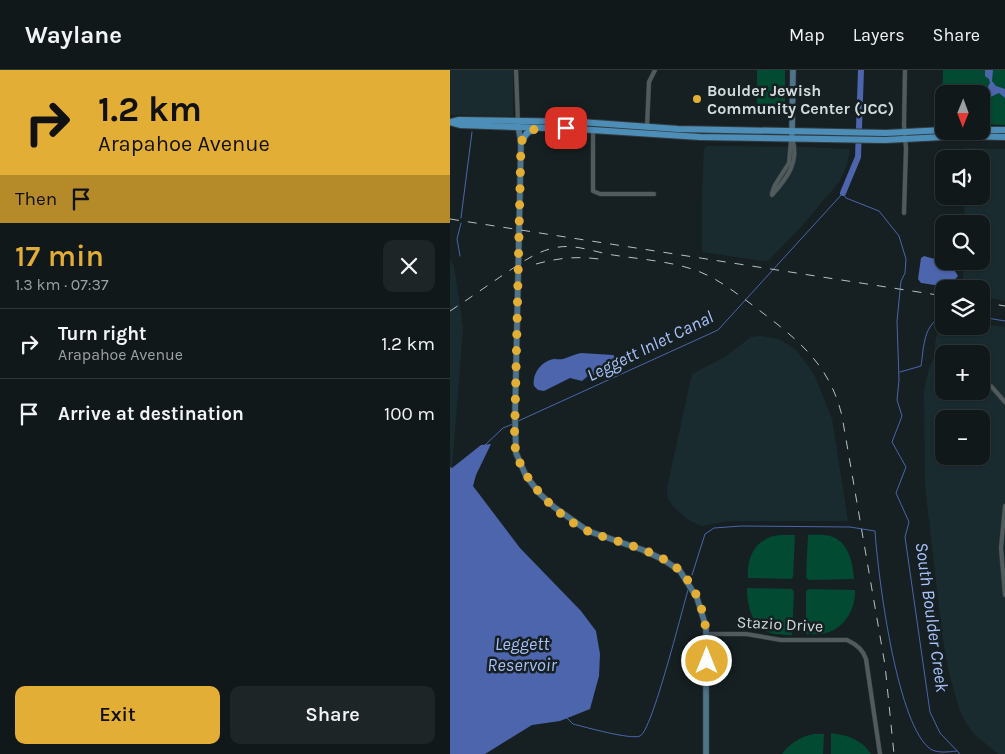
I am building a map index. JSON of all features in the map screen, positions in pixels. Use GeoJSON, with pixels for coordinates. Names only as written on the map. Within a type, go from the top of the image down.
{"type":"FeatureCollection","features":[{"type":"Feature","properties":{"kind":"main road"},"geometry":{"type":"LineString","coordinates":[[450,122],[460,125],[518,124],[647,127],[792,135]]}},
{"type":"Feature","properties":{"kind":"main road"},"geometry":{"type":"LineString","coordinates":[[518,124],[538,128],[593,126],[682,136],[1005,137]]}},
{"type":"Feature","properties":{"kind":"main road"},"geometry":{"type":"LineString","coordinates":[[521,142],[530,131],[538,128]]}},
{"type":"Feature","properties":{"kind":"main road"},"geometry":{"type":"LineString","coordinates":[[990,130],[1005,130]]}},
{"type":"Feature","properties":{"kind":"main road"},"geometry":{"type":"LineString","coordinates":[[905,136],[935,131]]}},
{"type":"Feature","properties":{"kind":"street"},"geometry":{"type":"LineString","coordinates":[[516,70],[518,124],[521,142],[515,417],[516,450],[519,462],[526,476],[540,494],[554,507],[588,531],[643,550],[664,560],[680,571],[688,580],[702,609],[705,620],[706,754]]}},
{"type":"Feature","properties":{"kind":"street"},"geometry":{"type":"LineString","coordinates":[[647,127],[648,82],[655,70]]}},
{"type":"Feature","properties":{"kind":"street"},"geometry":{"type":"LineString","coordinates":[[792,135],[794,145],[793,166],[772,195],[775,185],[790,163],[793,70]]}},
{"type":"Feature","properties":{"kind":"street"},"geometry":{"type":"LineString","coordinates":[[904,213],[905,70]]}},
{"type":"Feature","properties":{"kind":"street"},"geometry":{"type":"LineString","coordinates":[[593,126],[593,190],[600,194],[654,194]]}},
{"type":"Feature","properties":{"kind":"street"},"geometry":{"type":"LineString","coordinates":[[990,386],[1005,402]]}},
{"type":"Feature","properties":{"kind":"street"},"geometry":{"type":"LineString","coordinates":[[1005,506],[1003,548],[1005,595]]}},
{"type":"Feature","properties":{"kind":"street","name":"Stazio Drive"},"geometry":{"type":"LineString","coordinates":[[706,634],[746,634],[780,640],[839,639],[855,644],[864,653],[866,659],[880,754]]}},
{"type":"Feature","properties":{"kind":"shaded area"},"geometry":{"type":"Polygon","coordinates":[[[450,70],[513,70],[513,116],[450,115],[450,70]]]}},
{"type":"Feature","properties":{"kind":"shaded area"},"geometry":{"type":"Polygon","coordinates":[[[706,146],[850,149],[846,168],[839,182],[801,227],[769,260],[763,261],[702,252],[702,198],[704,149],[706,146]]]}},
{"type":"Feature","properties":{"kind":"shaded area"},"geometry":{"type":"Polygon","coordinates":[[[966,148],[1005,149],[1005,301],[990,298],[990,280],[963,280],[963,270],[990,270],[990,215],[964,215],[965,205],[990,205],[990,150],[966,150],[966,148]]]}},
{"type":"Feature","properties":{"kind":"shaded area"},"geometry":{"type":"Polygon","coordinates":[[[450,259],[454,266],[463,327],[452,468],[450,467],[450,259]]]}},
{"type":"Feature","properties":{"kind":"shaded area"},"geometry":{"type":"Polygon","coordinates":[[[990,325],[1005,327],[1005,754],[998,754],[973,733],[959,708],[949,673],[942,633],[925,485],[924,391],[929,368],[934,358],[935,347],[935,400],[990,400],[990,345],[935,345],[936,336],[990,335],[990,325]]]}},
{"type":"Feature","properties":{"kind":"shaded area"},"geometry":{"type":"Polygon","coordinates":[[[760,336],[779,339],[796,350],[814,374],[832,419],[848,521],[728,521],[702,526],[690,521],[668,499],[667,488],[692,374],[725,357],[751,337],[760,336]]]}},
{"type":"Feature","properties":{"kind":"green space"},"geometry":{"type":"Polygon","coordinates":[[[757,70],[785,70],[785,110],[757,109],[757,70]]]}},
{"type":"Feature","properties":{"kind":"green space"},"geometry":{"type":"Polygon","coordinates":[[[943,70],[1005,70],[1005,125],[990,124],[990,85],[942,85],[943,70]]]}},
{"type":"Feature","properties":{"kind":"green space"},"geometry":{"type":"Polygon","coordinates":[[[780,535],[795,535],[793,577],[791,579],[748,578],[749,562],[755,549],[765,539],[780,535]]]}},
{"type":"Feature","properties":{"kind":"green space"},"geometry":{"type":"Polygon","coordinates":[[[808,535],[830,536],[843,544],[853,567],[854,579],[809,580],[806,577],[808,535]]]}},
{"type":"Feature","properties":{"kind":"green space"},"geometry":{"type":"Polygon","coordinates":[[[747,588],[792,589],[794,592],[792,635],[780,635],[762,629],[751,613],[747,588]]]}},
{"type":"Feature","properties":{"kind":"green space"},"geometry":{"type":"Polygon","coordinates":[[[809,589],[855,590],[854,604],[848,616],[839,627],[824,634],[806,634],[806,591],[809,589]]]}},
{"type":"Feature","properties":{"kind":"green space"},"geometry":{"type":"Polygon","coordinates":[[[831,733],[854,739],[871,754],[831,754],[831,733]]]}},
{"type":"Feature","properties":{"kind":"green space"},"geometry":{"type":"Polygon","coordinates":[[[814,734],[824,734],[823,754],[782,754],[796,741],[814,734]]]}},
{"type":"Feature","properties":{"kind":"water"},"geometry":{"type":"Polygon","coordinates":[[[985,70],[993,70],[992,81],[996,86],[1005,89],[1005,98],[999,93],[990,97],[990,83],[989,79],[985,76],[985,70]]]}},
{"type":"Feature","properties":{"kind":"water"},"geometry":{"type":"Polygon","coordinates":[[[924,256],[935,259],[935,270],[954,270],[958,276],[954,280],[935,280],[935,285],[921,283],[918,279],[921,258],[924,256]]]}},
{"type":"Feature","properties":{"kind":"water"},"geometry":{"type":"Polygon","coordinates":[[[581,353],[613,355],[617,358],[602,375],[589,375],[582,381],[570,378],[544,391],[538,390],[534,386],[534,377],[538,369],[545,362],[554,359],[564,359],[581,353]]]}},
{"type":"Feature","properties":{"kind":"water","name":"Leggett Reservoir"},"geometry":{"type":"Polygon","coordinates":[[[491,444],[476,475],[473,486],[520,548],[581,611],[596,631],[600,654],[599,676],[590,709],[560,721],[532,725],[485,754],[450,754],[450,467],[452,468],[481,445],[491,444]]]}},
{"type":"Feature","properties":{"kind":"waterway","name":"South Boulder Creek"},"geometry":{"type":"LineString","coordinates":[[843,193],[858,157],[861,70]]}},
{"type":"Feature","properties":{"kind":"waterway"},"geometry":{"type":"LineString","coordinates":[[461,218],[472,132]]}},
{"type":"Feature","properties":{"kind":"waterway","name":"South Boulder Creek"},"geometry":{"type":"LineString","coordinates":[[516,422],[718,330],[843,193],[846,198],[879,211],[899,236],[906,259],[905,273],[901,281],[897,321],[899,380],[897,400],[902,416],[892,442],[906,467],[896,493],[909,522],[905,537],[930,712],[940,733],[960,754]]}},
{"type":"Feature","properties":{"kind":"waterway"},"geometry":{"type":"LineString","coordinates":[[460,256],[457,239],[461,223]]}},
{"type":"Feature","properties":{"kind":"waterway"},"geometry":{"type":"LineString","coordinates":[[990,318],[1005,321]]}},
{"type":"Feature","properties":{"kind":"waterway"},"geometry":{"type":"LineString","coordinates":[[900,372],[921,366],[926,336],[935,321]]}},
{"type":"Feature","properties":{"kind":"waterway","name":"Leggett Inlet Canal"},"geometry":{"type":"LineString","coordinates":[[485,445],[503,428],[513,424]]}},
{"type":"Feature","properties":{"kind":"waterway"},"geometry":{"type":"LineString","coordinates":[[692,575],[705,534],[714,528],[741,526],[850,527],[875,531],[880,580],[891,645],[907,707],[917,731],[928,747],[938,752],[957,751]]}},
{"type":"Feature","properties":{"kind":"waterway"},"geometry":{"type":"LineString","coordinates":[[567,718],[573,724],[597,730],[618,735],[640,736],[652,714],[659,693],[688,590]]}},
{"type":"Feature","properties":{"kind":"railway"},"geometry":{"type":"LineString","coordinates":[[450,219],[935,295]]}},
{"type":"Feature","properties":{"kind":"railway"},"geometry":{"type":"LineString","coordinates":[[450,311],[533,256],[554,248],[576,247],[673,264],[708,275],[751,304],[795,339],[819,365],[836,397],[842,416],[885,665],[894,754]]}},
{"type":"Feature","properties":{"kind":"railway"},"geometry":{"type":"LineString","coordinates":[[536,264],[567,258],[599,259]]}},
{"type":"Feature","properties":{"kind":"railway"},"geometry":{"type":"LineString","coordinates":[[990,304],[1005,306]]}},
{"type":"Feature","properties":{"kind":"place","name":"Boulder Jewish Community Center (JCC)"},"geometry":{"type":"Point","coordinates":[697,99]}},
{"type":"Feature","properties":{"kind":"route"},"geometry":{"type":"LineString","coordinates":[[566,128],[538,128],[530,131],[521,142],[515,417],[516,454],[526,476],[540,494],[575,523],[594,534],[643,550],[664,560],[680,571],[688,580],[702,609],[705,620],[707,661]]}}]}
